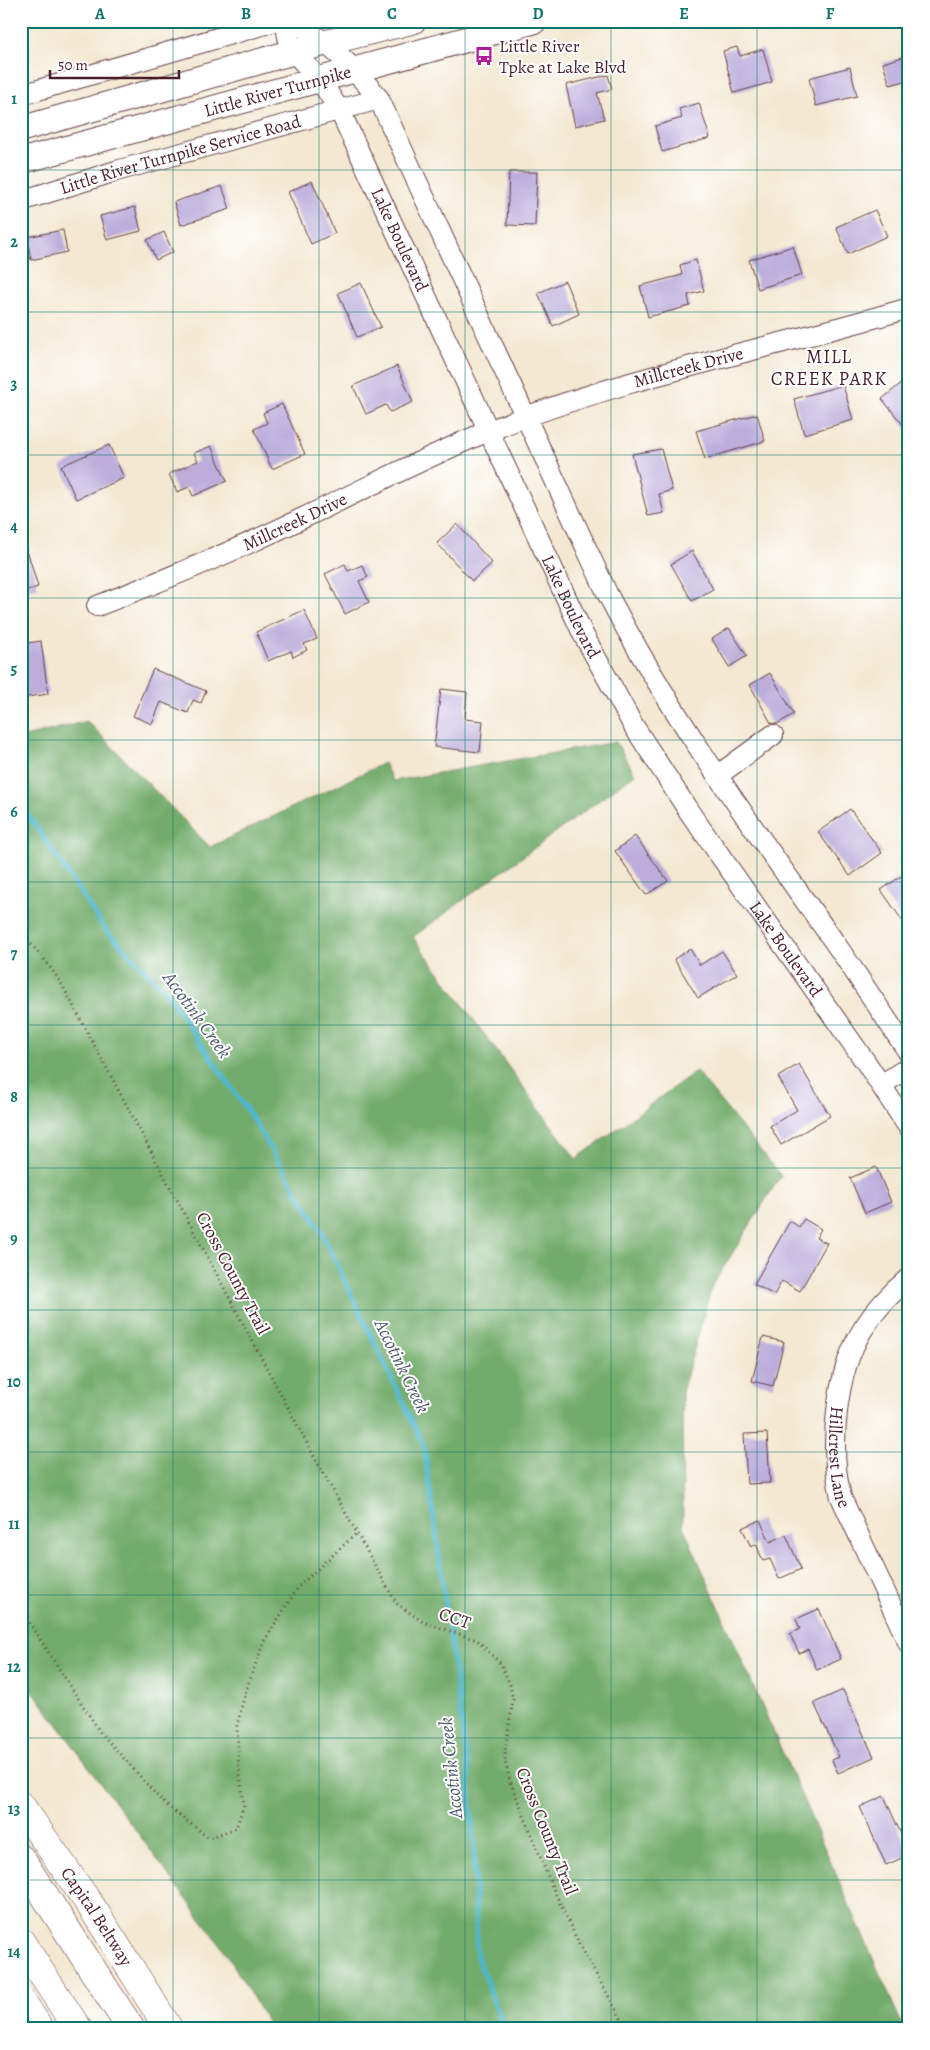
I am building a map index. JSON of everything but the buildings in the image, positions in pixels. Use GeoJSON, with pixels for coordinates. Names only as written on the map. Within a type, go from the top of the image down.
{"type":"FeatureCollection","features":[{"type":"Feature","properties":{"kind":"highway","name":"Capital Beltway"},"geometry":{"type":"LineString","coordinates":[[21,1806],[93,1910],[169,2029]]}},
{"type":"Feature","properties":{"kind":"highway"},"geometry":{"type":"LineString","coordinates":[[21,1859],[131,2029]]}},
{"type":"Feature","properties":{"kind":"highway"},"geometry":{"type":"LineString","coordinates":[[21,1942],[78,2029]]}},
{"type":"Feature","properties":{"kind":"highway"},"geometry":{"type":"LineString","coordinates":[[21,2000],[40,2029]]}},
{"type":"Feature","properties":{"kind":"main road","name":"Little River Turnpike"},"geometry":{"type":"LineString","coordinates":[[21,129],[325,43],[413,21]]}},
{"type":"Feature","properties":{"kind":"main road","name":"Little River Turnpike"},"geometry":{"type":"LineString","coordinates":[[21,161],[534,21]]}},
{"type":"Feature","properties":{"kind":"street"},"geometry":{"type":"LineString","coordinates":[[21,95],[276,21]]}},
{"type":"Feature","properties":{"kind":"street"},"geometry":{"type":"LineString","coordinates":[[286,21],[286,37],[293,52]]}},
{"type":"Feature","properties":{"kind":"street"},"geometry":{"type":"LineString","coordinates":[[291,21],[314,32],[355,69],[379,99],[607,593],[632,641],[670,705],[717,776],[909,1053]]}},
{"type":"Feature","properties":{"kind":"street","name":"Lake Boulevard"},"geometry":{"type":"LineString","coordinates":[[293,52],[319,80],[340,111],[583,634],[633,725],[696,821],[881,1085],[909,1128]]}},
{"type":"Feature","properties":{"kind":"street","name":"Little River Turnpike Service Road"},"geometry":{"type":"LineString","coordinates":[[21,201],[116,171],[379,99]]}},
{"type":"Feature","properties":{"kind":"street","name":"Millcreek Drive"},"geometry":{"type":"LineString","coordinates":[[97,606],[195,568],[306,517],[367,486],[489,431],[526,417],[641,380],[909,308]]}},
{"type":"Feature","properties":{"kind":"street"},"geometry":{"type":"LineString","coordinates":[[717,776],[774,735]]}},
{"type":"Feature","properties":{"kind":"street"},"geometry":{"type":"LineString","coordinates":[[881,1085],[909,1067]]}},
{"type":"Feature","properties":{"kind":"street","name":"Hillcrest Lane"},"geometry":{"type":"LineString","coordinates":[[909,1278],[875,1312],[862,1330],[853,1349],[842,1385],[836,1420],[834,1451],[836,1475],[841,1497],[909,1644]]}},
{"type":"Feature","properties":{"kind":"path","name":"Cross County Trail"},"geometry":{"type":"LineString","coordinates":[[21,933],[60,981],[396,1603],[423,1622]]}},
{"type":"Feature","properties":{"kind":"path"},"geometry":{"type":"LineString","coordinates":[[21,1610],[100,1732],[164,1803],[209,1838],[236,1828],[244,1805],[239,1768],[238,1726],[246,1694],[264,1641],[299,1586],[357,1533]]}},
{"type":"Feature","properties":{"kind":"path","name":"CCT"},"geometry":{"type":"LineString","coordinates":[[423,1622],[477,1640]]}},
{"type":"Feature","properties":{"kind":"path","name":"Cross County Trail"},"geometry":{"type":"LineString","coordinates":[[477,1640],[501,1664],[510,1685],[513,1706],[505,1763],[510,1784],[551,1884],[580,1946],[627,2029]]}},
{"type":"Feature","properties":{"kind":"green space"},"geometry":{"type":"Polygon","coordinates":[[[87,721],[210,847],[384,763],[393,781],[616,742],[635,774],[413,937],[576,1159],[696,1071],[782,1177],[778,1180],[712,1286],[682,1392],[683,1526],[904,2029],[271,2029],[227,1954],[21,1675],[21,738],[87,721]]]}},
{"type":"Feature","properties":{"kind":"waterway","name":"Accotink Creek"},"geometry":{"type":"LineString","coordinates":[[21,814],[29,816],[105,929],[164,990],[249,1113],[321,1231],[424,1446],[468,1769],[474,1849],[477,1957],[506,2029]]}},
{"type":"Feature","properties":{"kind":"place","name":"Little River Tpke at Lake Blvd"},"geometry":{"type":"Point","coordinates":[484,56]}},
{"type":"Feature","properties":{"kind":"district","name":"MILL CREEK PARK"},"geometry":{"type":"Point","coordinates":[829,368]}}]}
